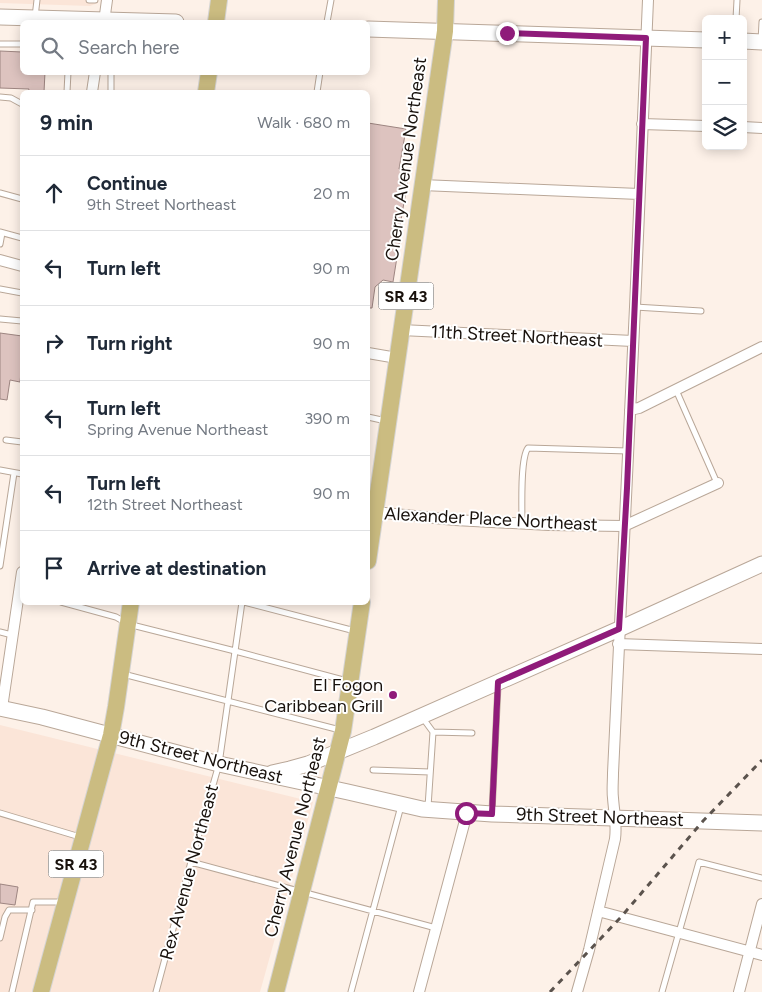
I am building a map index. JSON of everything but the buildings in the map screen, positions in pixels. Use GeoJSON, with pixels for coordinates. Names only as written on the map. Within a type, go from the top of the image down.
{"type":"FeatureCollection","features":[{"type":"Feature","properties":{"kind":"main road"},"geometry":{"type":"LineString","coordinates":[[216,20],[219,0]]}},
{"type":"Feature","properties":{"kind":"main road","name":"Cherry Avenue Northeast"},"geometry":{"type":"LineString","coordinates":[[370,529],[375,512],[377,476],[388,422],[445,31],[446,0]]}},
{"type":"Feature","properties":{"kind":"main road"},"geometry":{"type":"LineString","coordinates":[[206,90],[209,75]]}},
{"type":"Feature","properties":{"kind":"main road","name":"SR 43"},"geometry":{"type":"LineString","coordinates":[[40,992],[111,735],[131,605]]}},
{"type":"Feature","properties":{"kind":"main road","name":"Cherry Avenue Northeast"},"geometry":{"type":"LineString","coordinates":[[276,992],[343,731],[361,605]]}},
{"type":"Feature","properties":{"kind":"street"},"geometry":{"type":"LineString","coordinates":[[104,20],[107,0]]}},
{"type":"Feature","properties":{"kind":"street"},"geometry":{"type":"LineString","coordinates":[[577,992],[589,950],[615,839],[616,818],[613,781],[648,0]]}},
{"type":"Feature","properties":{"kind":"street"},"geometry":{"type":"LineString","coordinates":[[0,17],[59,20]]}},
{"type":"Feature","properties":{"kind":"street"},"geometry":{"type":"LineString","coordinates":[[370,29],[702,40]]}},
{"type":"Feature","properties":{"kind":"street"},"geometry":{"type":"LineString","coordinates":[[747,41],[762,42]]}},
{"type":"Feature","properties":{"kind":"street"},"geometry":{"type":"LineString","coordinates":[[92,90],[95,75]]}},
{"type":"Feature","properties":{"kind":"street"},"geometry":{"type":"LineString","coordinates":[[642,124],[702,126]]}},
{"type":"Feature","properties":{"kind":"street"},"geometry":{"type":"LineString","coordinates":[[747,127],[762,128]]}},
{"type":"Feature","properties":{"kind":"street"},"geometry":{"type":"LineString","coordinates":[[422,185],[639,194]]}},
{"type":"Feature","properties":{"kind":"street"},"geometry":{"type":"LineString","coordinates":[[0,260],[20,265]]}},
{"type":"Feature","properties":{"kind":"street","name":"11th Street Northeast"},"geometry":{"type":"LineString","coordinates":[[401,330],[633,341]]}},
{"type":"Feature","properties":{"kind":"street"},"geometry":{"type":"LineString","coordinates":[[630,410],[639,408],[762,347]]}},
{"type":"Feature","properties":{"kind":"street"},"geometry":{"type":"LineString","coordinates":[[370,353],[397,358]]}},
{"type":"Feature","properties":{"kind":"street","name":"Alexander Place Northeast"},"geometry":{"type":"LineString","coordinates":[[375,512],[455,520],[624,526],[718,483]]}},
{"type":"Feature","properties":{"kind":"street"},"geometry":{"type":"LineString","coordinates":[[264,774],[290,770],[338,752],[498,682],[619,636],[762,564]]}},
{"type":"Feature","properties":{"kind":"street"},"geometry":{"type":"LineString","coordinates":[[1,708],[20,598]]}},
{"type":"Feature","properties":{"kind":"street"},"geometry":{"type":"LineString","coordinates":[[619,636],[762,649]]}},
{"type":"Feature","properties":{"kind":"street","name":"9th Street Northeast"},"geometry":{"type":"LineString","coordinates":[[1,708],[219,764],[428,810],[492,814],[762,822]]}},
{"type":"Feature","properties":{"kind":"street"},"geometry":{"type":"LineString","coordinates":[[419,992],[466,813]]}},
{"type":"Feature","properties":{"kind":"street"},"geometry":{"type":"LineString","coordinates":[[739,992],[762,904]]}},
{"type":"Feature","properties":{"kind":"street"},"geometry":{"type":"LineString","coordinates":[[598,911],[762,955]]}},
{"type":"Feature","properties":{"kind":"lane"},"geometry":{"type":"LineString","coordinates":[[35,18],[38,0]]}},
{"type":"Feature","properties":{"kind":"lane"},"geometry":{"type":"LineString","coordinates":[[89,0],[95,0]]}},
{"type":"Feature","properties":{"kind":"lane"},"geometry":{"type":"LineString","coordinates":[[328,20],[331,0]]}},
{"type":"Feature","properties":{"kind":"lane"},"geometry":{"type":"LineString","coordinates":[[736,15],[737,0]]}},
{"type":"Feature","properties":{"kind":"lane"},"geometry":{"type":"LineString","coordinates":[[762,22],[762,42]]}},
{"type":"Feature","properties":{"kind":"lane"},"geometry":{"type":"LineString","coordinates":[[0,44],[20,44]]}},
{"type":"Feature","properties":{"kind":"lane"},"geometry":{"type":"LineString","coordinates":[[67,90],[68,75]]}},
{"type":"Feature","properties":{"kind":"lane"},"geometry":{"type":"LineString","coordinates":[[110,90],[111,75]]}},
{"type":"Feature","properties":{"kind":"lane"},"geometry":{"type":"LineString","coordinates":[[317,90],[320,75]]}},
{"type":"Feature","properties":{"kind":"lane"},"geometry":{"type":"LineString","coordinates":[[0,97],[11,98],[20,103]]}},
{"type":"Feature","properties":{"kind":"lane"},"geometry":{"type":"LineString","coordinates":[[0,193],[20,198]]}},
{"type":"Feature","properties":{"kind":"lane"},"geometry":{"type":"LineString","coordinates":[[0,244],[1,233],[20,238]]}},
{"type":"Feature","properties":{"kind":"lane"},"geometry":{"type":"LineString","coordinates":[[0,290],[20,293]]}},
{"type":"Feature","properties":{"kind":"lane"},"geometry":{"type":"LineString","coordinates":[[635,307],[701,311]]}},
{"type":"Feature","properties":{"kind":"lane"},"geometry":{"type":"LineString","coordinates":[[0,319],[20,321]]}},
{"type":"Feature","properties":{"kind":"lane"},"geometry":{"type":"LineString","coordinates":[[676,390],[718,483]]}},
{"type":"Feature","properties":{"kind":"lane"},"geometry":{"type":"LineString","coordinates":[[370,418],[388,422]]}},
{"type":"Feature","properties":{"kind":"lane"},"geometry":{"type":"LineString","coordinates":[[6,440],[20,442]]}},
{"type":"Feature","properties":{"kind":"lane"},"geometry":{"type":"LineString","coordinates":[[522,523],[523,462],[525,451],[528,448],[628,451]]}},
{"type":"Feature","properties":{"kind":"lane"},"geometry":{"type":"LineString","coordinates":[[0,470],[20,474]]}},
{"type":"Feature","properties":{"kind":"lane"},"geometry":{"type":"LineString","coordinates":[[0,566],[14,473]]}},
{"type":"Feature","properties":{"kind":"lane"},"geometry":{"type":"LineString","coordinates":[[72,605],[116,617],[128,624],[350,682]]}},
{"type":"Feature","properties":{"kind":"lane","name":"Rex Avenue Northeast"},"geometry":{"type":"LineString","coordinates":[[156,992],[219,764],[243,605]]}},
{"type":"Feature","properties":{"kind":"lane"},"geometry":{"type":"LineString","coordinates":[[255,605],[357,631]]}},
{"type":"Feature","properties":{"kind":"lane"},"geometry":{"type":"LineString","coordinates":[[0,632],[13,636]]}},
{"type":"Feature","properties":{"kind":"lane"},"geometry":{"type":"LineString","coordinates":[[121,674],[343,731]]}},
{"type":"Feature","properties":{"kind":"lane"},"geometry":{"type":"LineString","coordinates":[[492,814],[498,682]]}},
{"type":"Feature","properties":{"kind":"lane"},"geometry":{"type":"LineString","coordinates":[[422,716],[433,732],[428,810]]}},
{"type":"Feature","properties":{"kind":"lane"},"geometry":{"type":"LineString","coordinates":[[433,732],[472,733]]}},
{"type":"Feature","properties":{"kind":"lane"},"geometry":{"type":"LineString","coordinates":[[373,770],[430,772]]}},
{"type":"Feature","properties":{"kind":"lane"},"geometry":{"type":"LineString","coordinates":[[351,992],[401,805]]}},
{"type":"Feature","properties":{"kind":"lane"},"geometry":{"type":"LineString","coordinates":[[0,813],[83,838]]}},
{"type":"Feature","properties":{"kind":"lane"},"geometry":{"type":"LineString","coordinates":[[191,862],[436,928]]}},
{"type":"Feature","properties":{"kind":"lane"},"geometry":{"type":"LineString","coordinates":[[662,992],[699,862],[762,878]]}},
{"type":"Feature","properties":{"kind":"lane"},"geometry":{"type":"LineString","coordinates":[[12,992],[34,902],[65,902]]}},
{"type":"Feature","properties":{"kind":"lane"},"geometry":{"type":"LineString","coordinates":[[0,938],[5,917],[9,910],[32,910]]}},
{"type":"Feature","properties":{"kind":"shaded area"},"geometry":{"type":"Polygon","coordinates":[[[0,0],[98,0],[98,3],[90,6],[0,3],[0,0]]]}},
{"type":"Feature","properties":{"kind":"shaded area"},"geometry":{"type":"Polygon","coordinates":[[[0,725],[313,802],[260,992],[0,992],[0,725]]]}},
{"type":"Feature","properties":{"kind":"railway"},"geometry":{"type":"LineString","coordinates":[[550,992],[621,917],[703,821],[762,760]]}},
{"type":"Feature","properties":{"kind":"place","name":"El Fogon Caribbean Grill"},"geometry":{"type":"Point","coordinates":[393,695]}},
{"type":"Feature","properties":{"kind":"route"},"geometry":{"type":"LineString","coordinates":[[466,813],[492,814],[498,682],[619,629],[627,488],[646,38],[507,33]]}}]}
